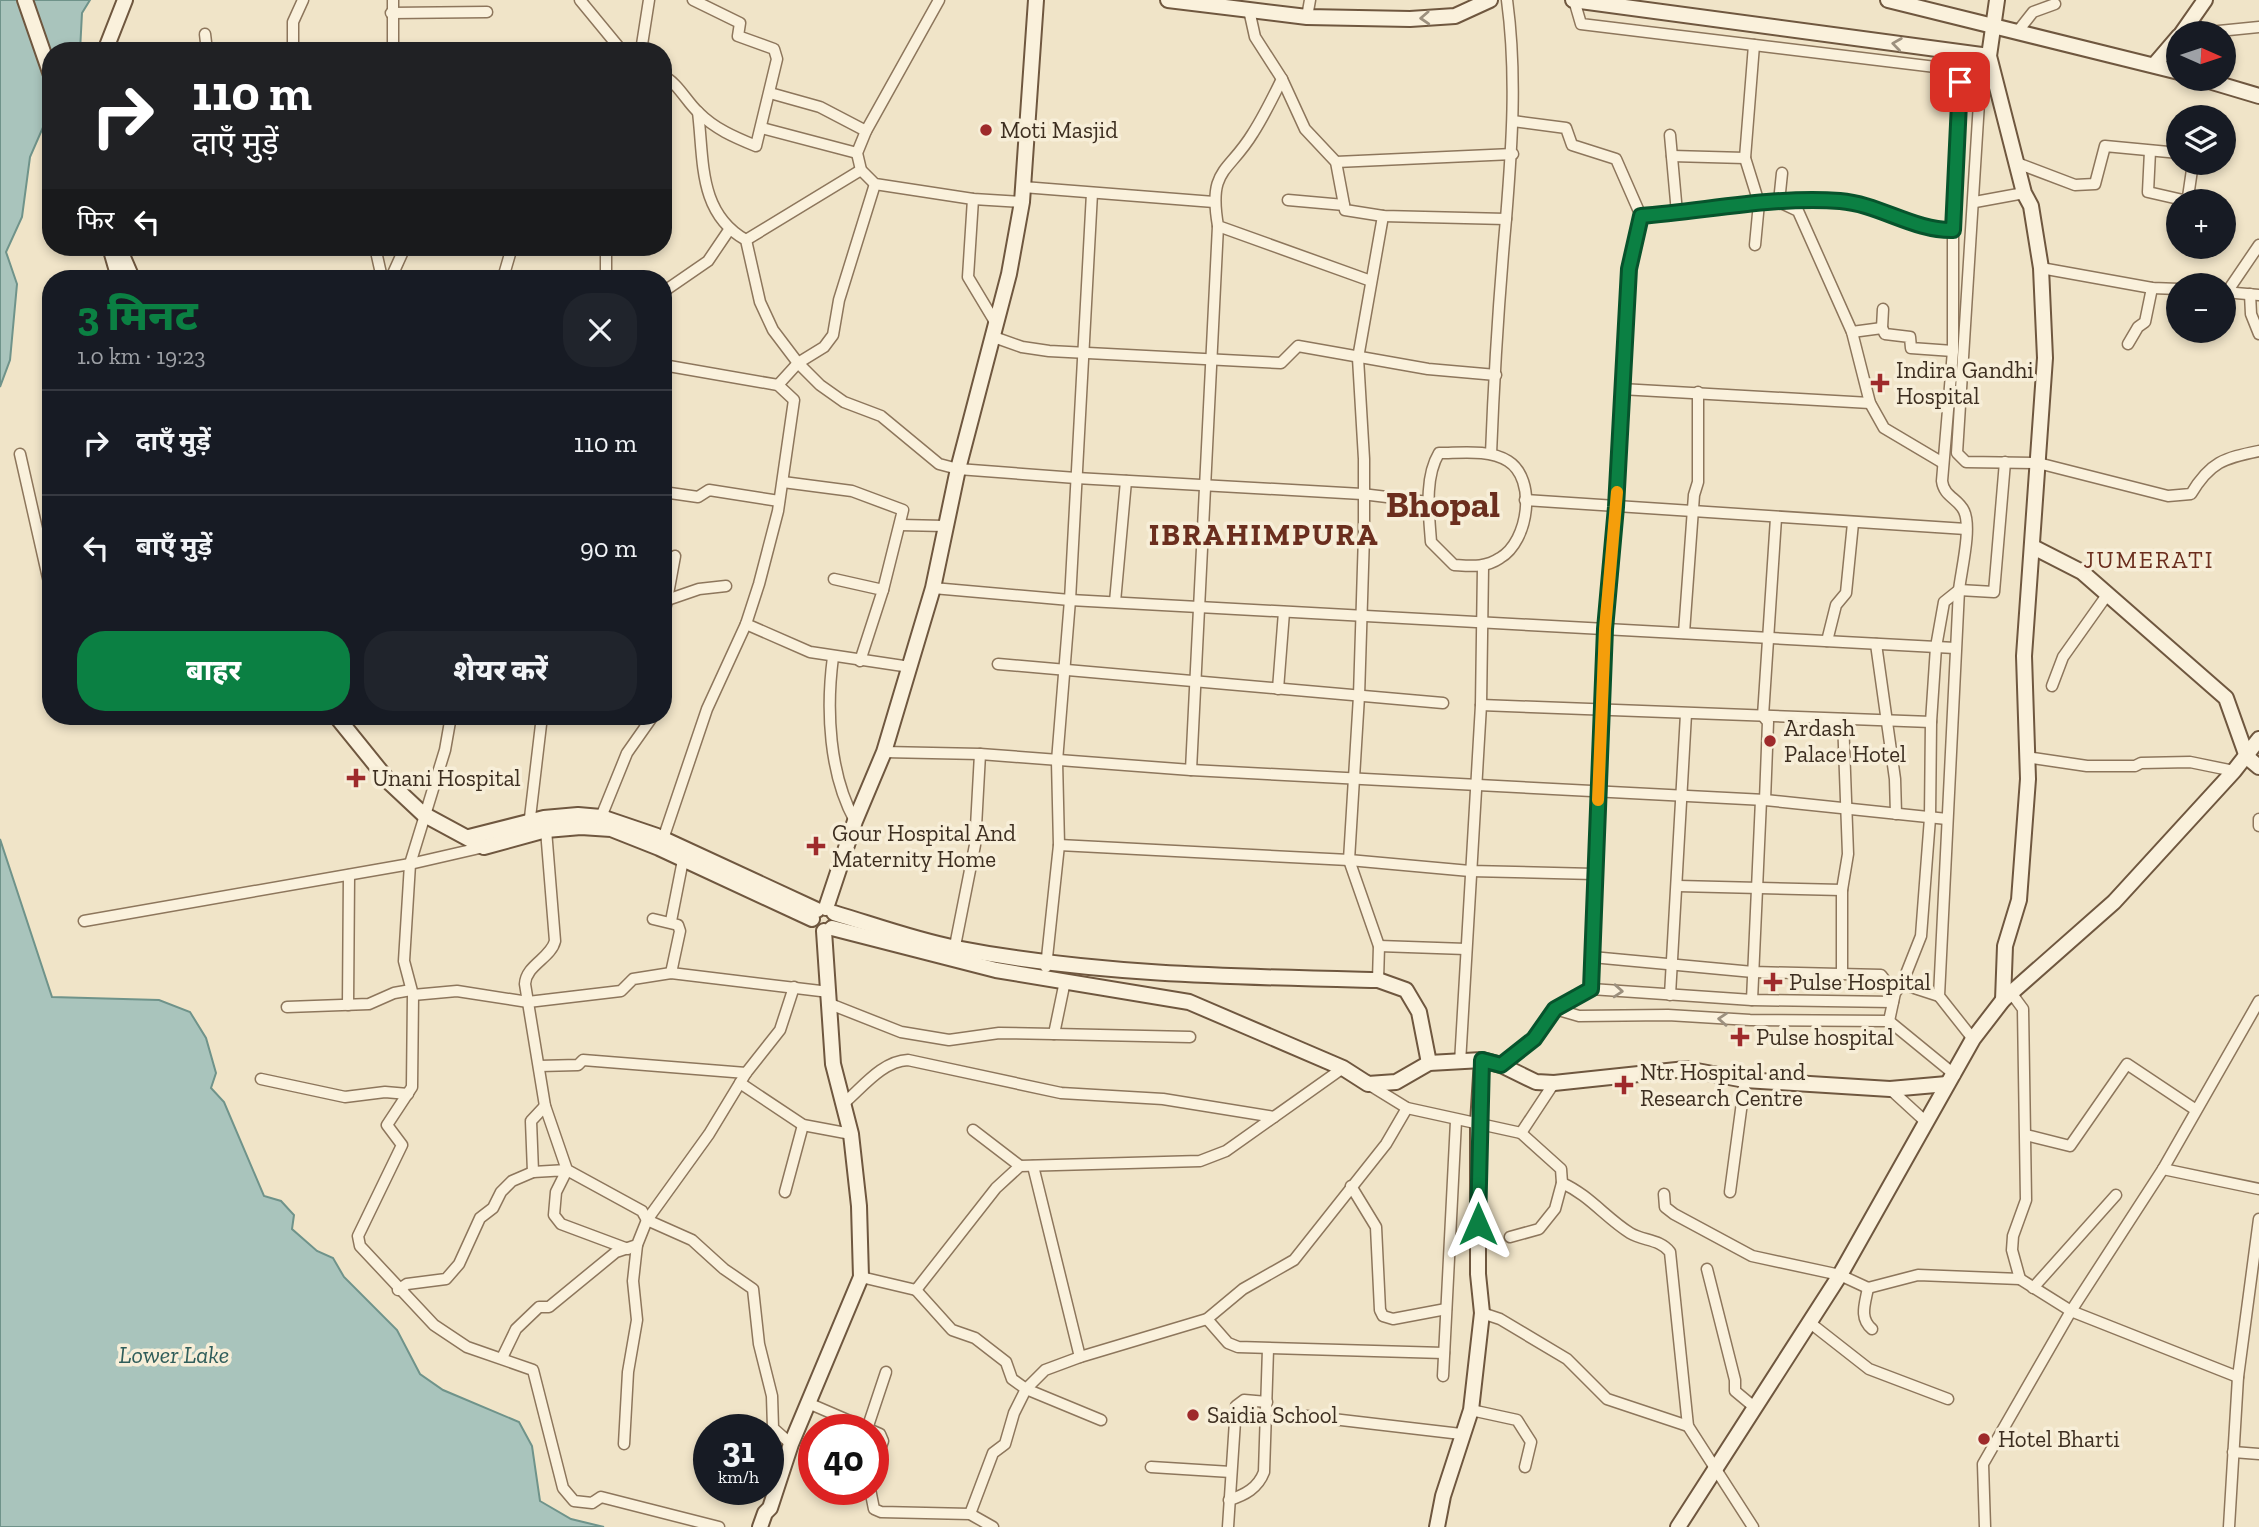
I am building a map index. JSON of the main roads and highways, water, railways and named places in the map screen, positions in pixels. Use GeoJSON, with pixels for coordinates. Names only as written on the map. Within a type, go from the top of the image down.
{"type":"FeatureCollection","features":[{"type":"Feature","properties":{"kind":"water"},"geometry":{"type":"Polygon","coordinates":[[[0,0],[90,0],[82,13],[80,42],[42,42],[42,130],[30,157],[22,217],[6,252],[17,284],[10,360],[0,387],[0,0]]]}},
{"type":"Feature","properties":{"kind":"water","name":"Lower Lake"},"geometry":{"type":"Polygon","coordinates":[[[0,839],[52,997],[159,1000],[190,1012],[206,1038],[216,1073],[211,1088],[224,1102],[264,1196],[281,1201],[294,1215],[292,1229],[317,1251],[333,1258],[344,1277],[397,1330],[420,1374],[443,1390],[519,1422],[532,1446],[540,1501],[571,1519],[604,1527],[0,1527],[0,839]]]}},
{"type":"Feature","properties":{"kind":"place","name":"Moti Masjid"},"geometry":{"type":"Point","coordinates":[986,130]}},
{"type":"Feature","properties":{"kind":"place","name":"Indira Gandhi Hospital"},"geometry":{"type":"Point","coordinates":[1880,383]}},
{"type":"Feature","properties":{"kind":"place","name":"Ardash Palace Hotel"},"geometry":{"type":"Point","coordinates":[1770,741]}},
{"type":"Feature","properties":{"kind":"place","name":"Unani Hospital"},"geometry":{"type":"Point","coordinates":[356,778]}},
{"type":"Feature","properties":{"kind":"place","name":"Gour Hospital And Maternity Home"},"geometry":{"type":"Point","coordinates":[816,846]}},
{"type":"Feature","properties":{"kind":"place","name":"Pulse Hospital"},"geometry":{"type":"Point","coordinates":[1773,982]}},
{"type":"Feature","properties":{"kind":"place","name":"Pulse hospital"},"geometry":{"type":"Point","coordinates":[1740,1037]}},
{"type":"Feature","properties":{"kind":"place","name":"Ntr Hospital and Research Centre"},"geometry":{"type":"Point","coordinates":[1624,1085]}},
{"type":"Feature","properties":{"kind":"place","name":"Saidia School"},"geometry":{"type":"Point","coordinates":[1193,1415]}},
{"type":"Feature","properties":{"kind":"place","name":"Hotel Bharti"},"geometry":{"type":"Point","coordinates":[1984,1439]}},
{"type":"Feature","properties":{"kind":"district","name":"Bhopal"},"geometry":{"type":"Point","coordinates":[1443,504]}},
{"type":"Feature","properties":{"kind":"district","name":"IBRAHIMPURA"},"geometry":{"type":"Point","coordinates":[1264,535]}},
{"type":"Feature","properties":{"kind":"district","name":"JUMERATI"},"geometry":{"type":"Point","coordinates":[2149,559]}}]}
